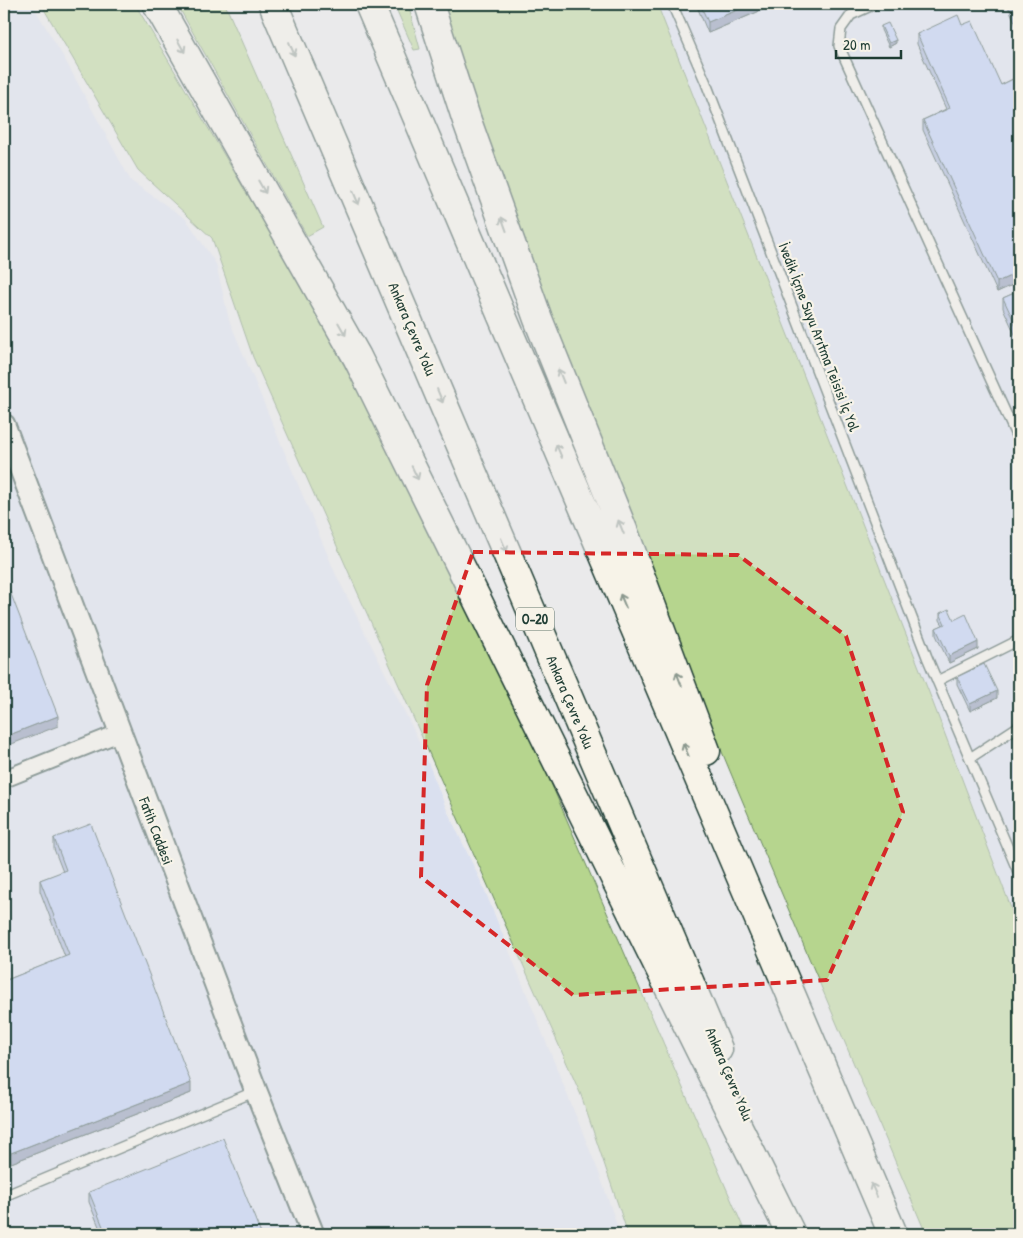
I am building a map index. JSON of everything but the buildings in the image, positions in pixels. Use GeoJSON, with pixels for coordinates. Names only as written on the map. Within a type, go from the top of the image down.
{"type":"FeatureCollection","features":[{"type":"Feature","properties":{"kind":"highway"},"geometry":{"type":"LineString","coordinates":[[157,4],[357,356],[791,1234]]}},
{"type":"Feature","properties":{"kind":"highway","name":"Ankara Çevre Yolu"},"geometry":{"type":"LineString","coordinates":[[273,4],[798,1234]]}},
{"type":"Feature","properties":{"kind":"highway"},"geometry":{"type":"LineString","coordinates":[[369,4],[893,1234]]}},
{"type":"Feature","properties":{"kind":"highway"},"geometry":{"type":"LineString","coordinates":[[429,4],[471,130],[538,319],[625,535],[850,1134]]}},
{"type":"Feature","properties":{"kind":"street","name":"Fatih Caddesi"},"geometry":{"type":"LineString","coordinates":[[4,425],[119,733],[256,1091],[313,1234]]}},
{"type":"Feature","properties":{"kind":"street"},"geometry":{"type":"LineString","coordinates":[[4,779],[119,733]]}},
{"type":"Feature","properties":{"kind":"lane","name":"İvedik İçme Suyu Arıtma Teisisi İç Yol"},"geometry":{"type":"LineString","coordinates":[[672,4],[710,92],[937,681],[1019,874]]}},
{"type":"Feature","properties":{"kind":"lane"},"geometry":{"type":"LineString","coordinates":[[875,4],[851,15],[841,29],[840,46],[1019,442]]}},
{"type":"Feature","properties":{"kind":"lane"},"geometry":{"type":"LineString","coordinates":[[937,681],[1019,640]]}},
{"type":"Feature","properties":{"kind":"lane"},"geometry":{"type":"LineString","coordinates":[[970,758],[1019,726]]}},
{"type":"Feature","properties":{"kind":"lane"},"geometry":{"type":"LineString","coordinates":[[4,1196],[256,1091]]}},
{"type":"Feature","properties":{"kind":"highlighted area"},"geometry":{"type":"Polygon","coordinates":[[[473,552],[738,555],[846,636],[903,812],[827,980],[573,995],[421,877],[427,685],[473,552]]]}},
{"type":"Feature","properties":{"kind":"shaded area"},"geometry":{"type":"Polygon","coordinates":[[[4,4],[32,4],[64,58],[131,181],[186,219],[216,264],[229,320],[336,575],[422,747],[446,808],[483,886],[599,1173],[620,1234],[4,1234],[4,4]]]}},
{"type":"Feature","properties":{"kind":"shaded area"},"geometry":{"type":"Polygon","coordinates":[[[657,4],[1019,4],[1019,929],[930,695],[657,4]]]}},
{"type":"Feature","properties":{"kind":"green space"},"geometry":{"type":"Polygon","coordinates":[[[41,4],[135,4],[302,287],[480,619],[746,1234],[628,1234],[581,1095],[253,357],[212,238],[138,170],[41,4]]]}},
{"type":"Feature","properties":{"kind":"green space"},"geometry":{"type":"Polygon","coordinates":[[[177,4],[225,4],[323,227],[307,236],[177,4]]]}},
{"type":"Feature","properties":{"kind":"green space"},"geometry":{"type":"Polygon","coordinates":[[[394,4],[408,4],[420,49],[414,50],[394,4]]]}},
{"type":"Feature","properties":{"kind":"green space"},"geometry":{"type":"Polygon","coordinates":[[[442,4],[657,4],[930,695],[1019,929],[1019,1234],[926,1234],[737,788],[581,412],[501,196],[442,4]]]}}]}
